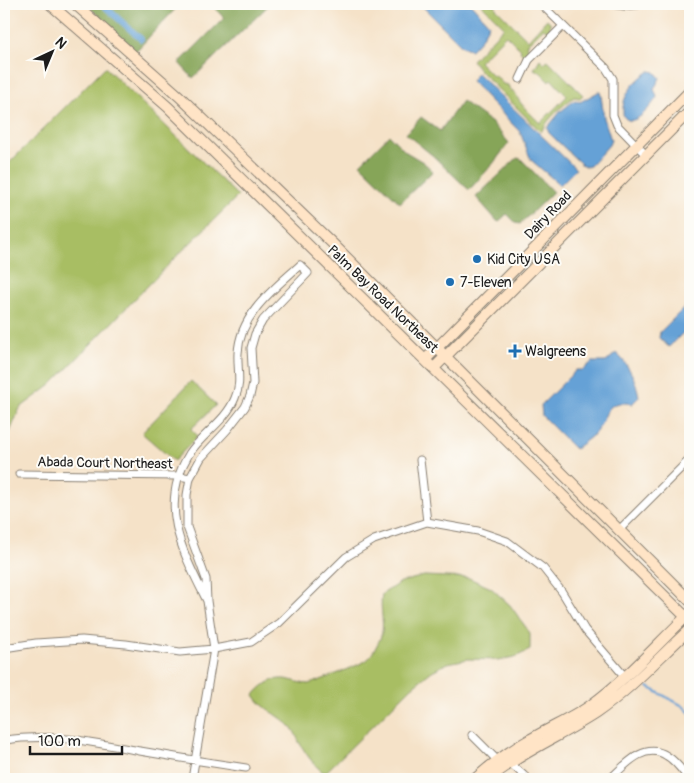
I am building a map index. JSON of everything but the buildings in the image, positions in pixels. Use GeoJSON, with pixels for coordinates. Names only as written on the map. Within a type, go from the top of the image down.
{"type":"FeatureCollection","features":[{"type":"Feature","properties":{"kind":"main road","name":"Palm Bay Road Northeast"},"geometry":{"type":"LineString","coordinates":[[50,4],[168,107],[689,616]]}},
{"type":"Feature","properties":{"kind":"main road","name":"Palm Bay Road Northeast"},"geometry":{"type":"LineString","coordinates":[[75,4],[179,96],[333,244],[690,601]]}},
{"type":"Feature","properties":{"kind":"main road","name":"Dairy Road"},"geometry":{"type":"LineString","coordinates":[[425,360],[690,90]]}},
{"type":"Feature","properties":{"kind":"main road"},"geometry":{"type":"LineString","coordinates":[[168,107],[179,96]]}},
{"type":"Feature","properties":{"kind":"main road","name":"Dairy Road"},"geometry":{"type":"LineString","coordinates":[[434,368],[690,111]]}},
{"type":"Feature","properties":{"kind":"main road"},"geometry":{"type":"LineString","coordinates":[[576,206],[597,206]]}},
{"type":"Feature","properties":{"kind":"main road"},"geometry":{"type":"LineString","coordinates":[[565,218],[586,216]]}},
{"type":"Feature","properties":{"kind":"main road"},"geometry":{"type":"LineString","coordinates":[[600,531],[610,532],[619,530]]}},
{"type":"Feature","properties":{"kind":"main road"},"geometry":{"type":"LineString","coordinates":[[475,779],[529,740],[629,681],[689,616]]}},
{"type":"Feature","properties":{"kind":"main road"},"geometry":{"type":"LineString","coordinates":[[489,779],[510,763],[595,713],[629,681],[690,630]]}},
{"type":"Feature","properties":{"kind":"street"},"geometry":{"type":"LineString","coordinates":[[541,4],[606,68],[613,79],[613,115],[617,125],[646,155]]}},
{"type":"Feature","properties":{"kind":"street"},"geometry":{"type":"LineString","coordinates":[[610,4],[626,6],[645,4]]}},
{"type":"Feature","properties":{"kind":"street"},"geometry":{"type":"LineString","coordinates":[[520,79],[529,60],[563,26]]}},
{"type":"Feature","properties":{"kind":"street"},"geometry":{"type":"LineString","coordinates":[[192,779],[214,649],[207,601],[206,579],[188,527],[187,495],[190,478],[201,458],[245,407],[253,383],[251,348],[255,334],[271,309],[308,273],[300,265],[249,316],[241,336],[238,354],[239,384],[231,408],[189,454],[179,476],[174,501],[175,523],[184,554],[207,601]]}},
{"type":"Feature","properties":{"kind":"street"},"geometry":{"type":"LineString","coordinates":[[619,530],[690,459]]}},
{"type":"Feature","properties":{"kind":"street"},"geometry":{"type":"LineString","coordinates":[[420,460],[427,522]]}},
{"type":"Feature","properties":{"kind":"street","name":"Abada Court Northeast"},"geometry":{"type":"LineString","coordinates":[[19,474],[179,476],[190,478]]}},
{"type":"Feature","properties":{"kind":"street"},"geometry":{"type":"LineString","coordinates":[[4,648],[36,643],[82,640],[180,652],[214,649],[251,642],[279,623],[346,557],[374,540],[427,522],[478,531],[507,541],[543,568],[562,592],[585,630],[629,681]]}},
{"type":"Feature","properties":{"kind":"street"},"geometry":{"type":"LineString","coordinates":[[472,735],[498,761],[510,763],[528,779]]}},
{"type":"Feature","properties":{"kind":"street"},"geometry":{"type":"LineString","coordinates":[[4,740],[25,737],[65,738],[246,768]]}},
{"type":"Feature","properties":{"kind":"street"},"geometry":{"type":"LineString","coordinates":[[610,779],[638,754],[652,751],[667,756],[689,779]]}},
{"type":"Feature","properties":{"kind":"green space"},"geometry":{"type":"Polygon","coordinates":[[[86,4],[180,4],[135,52],[86,4]]]}},
{"type":"Feature","properties":{"kind":"green space"},"geometry":{"type":"Polygon","coordinates":[[[211,4],[270,4],[193,78],[179,63],[224,18],[211,4]]]}},
{"type":"Feature","properties":{"kind":"green space"},"geometry":{"type":"Polygon","coordinates":[[[481,4],[497,4],[495,7],[528,40],[547,19],[550,22],[550,30],[548,32],[544,28],[526,45],[531,50],[525,56],[506,35],[479,62],[503,84],[508,85],[510,90],[516,94],[517,98],[540,123],[567,96],[551,79],[549,81],[534,69],[540,59],[544,63],[548,60],[583,95],[580,98],[574,97],[560,109],[541,132],[480,71],[472,60],[504,27],[481,4]]]}},
{"type":"Feature","properties":{"kind":"green space"},"geometry":{"type":"Polygon","coordinates":[[[105,67],[238,196],[51,385],[20,408],[4,446],[4,168],[105,67]]]}},
{"type":"Feature","properties":{"kind":"green space"},"geometry":{"type":"Polygon","coordinates":[[[462,101],[492,123],[509,143],[469,190],[432,155],[406,134],[421,117],[440,131],[462,101]]]}},
{"type":"Feature","properties":{"kind":"green space"},"geometry":{"type":"Polygon","coordinates":[[[389,135],[406,152],[423,162],[433,171],[400,203],[360,164],[389,135]]]}},
{"type":"Feature","properties":{"kind":"green space"},"geometry":{"type":"Polygon","coordinates":[[[517,158],[521,159],[553,192],[520,224],[516,223],[507,214],[498,222],[476,197],[517,158]]]}},
{"type":"Feature","properties":{"kind":"green space"},"geometry":{"type":"Polygon","coordinates":[[[191,381],[216,405],[191,429],[198,436],[174,461],[142,433],[191,381]]]}},
{"type":"Feature","properties":{"kind":"green space"},"geometry":{"type":"Polygon","coordinates":[[[424,576],[469,578],[491,588],[510,605],[530,633],[530,650],[515,657],[498,660],[468,659],[448,663],[432,671],[412,687],[326,772],[323,772],[307,754],[292,728],[283,719],[262,705],[254,695],[265,684],[274,680],[284,679],[308,684],[339,673],[368,659],[382,634],[382,594],[401,582],[424,576]]]}},
{"type":"Feature","properties":{"kind":"water"},"geometry":{"type":"Polygon","coordinates":[[[420,4],[471,4],[489,24],[481,39],[471,50],[462,46],[420,4]]]}},
{"type":"Feature","properties":{"kind":"water"},"geometry":{"type":"Polygon","coordinates":[[[650,71],[655,72],[660,78],[654,89],[657,97],[643,114],[634,120],[629,120],[623,115],[623,105],[627,93],[640,78],[650,71]]]}},
{"type":"Feature","properties":{"kind":"water"},"geometry":{"type":"Polygon","coordinates":[[[477,73],[576,169],[560,185],[531,160],[520,132],[471,81],[477,73]]]}},
{"type":"Feature","properties":{"kind":"water"},"geometry":{"type":"Polygon","coordinates":[[[598,92],[601,95],[604,118],[611,140],[609,145],[590,166],[586,167],[549,133],[547,128],[561,111],[575,100],[580,102],[598,92]]]}},
{"type":"Feature","properties":{"kind":"water"},"geometry":{"type":"Polygon","coordinates":[[[690,302],[690,326],[669,347],[659,338],[660,332],[690,302]]]}},
{"type":"Feature","properties":{"kind":"water"},"geometry":{"type":"Polygon","coordinates":[[[616,353],[631,373],[639,397],[632,404],[622,403],[611,407],[594,434],[575,449],[542,416],[541,405],[576,370],[583,370],[592,362],[606,362],[616,353]]]}},
{"type":"Feature","properties":{"kind":"waterway"},"geometry":{"type":"LineString","coordinates":[[102,4],[141,39]]}},
{"type":"Feature","properties":{"kind":"waterway"},"geometry":{"type":"LineString","coordinates":[[648,687],[683,706],[690,713]]}},
{"type":"Feature","properties":{"kind":"place","name":"Kid City USA"},"geometry":{"type":"Point","coordinates":[477,259]}},
{"type":"Feature","properties":{"kind":"place","name":"7-Eleven"},"geometry":{"type":"Point","coordinates":[450,282]}},
{"type":"Feature","properties":{"kind":"place","name":"Walgreens"},"geometry":{"type":"Point","coordinates":[515,351]}}]}
